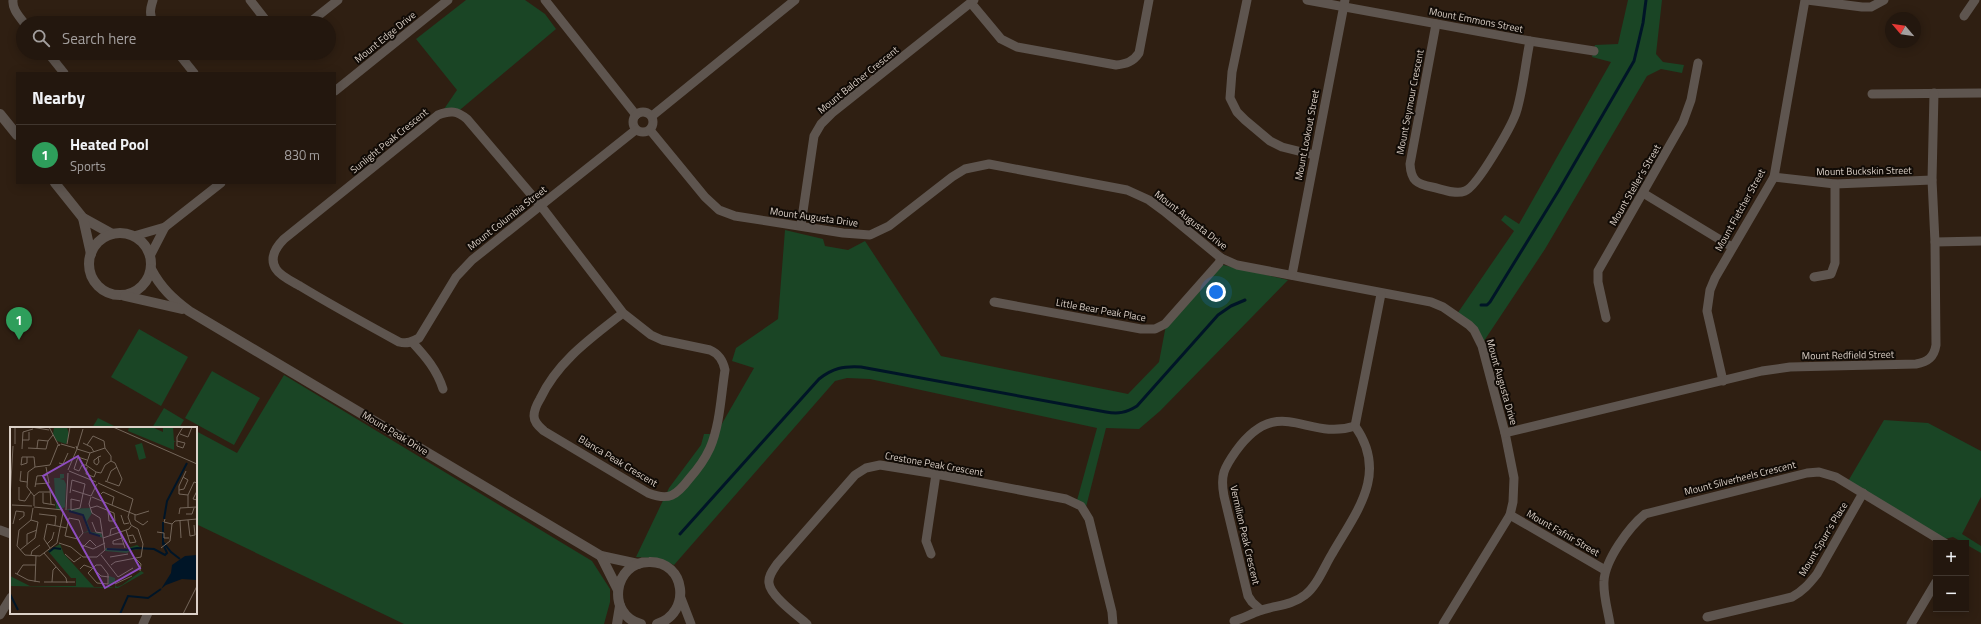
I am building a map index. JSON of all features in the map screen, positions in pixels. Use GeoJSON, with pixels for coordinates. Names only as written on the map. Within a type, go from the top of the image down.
{"type":"FeatureCollection","features":[{"type":"Feature","properties":{"kind":"street"},"geometry":{"type":"LineString","coordinates":[[13,0],[13,4],[19,16]]}},
{"type":"Feature","properties":{"kind":"street"},"geometry":{"type":"LineString","coordinates":[[150,16],[150,7],[153,0]]}},
{"type":"Feature","properties":{"kind":"street"},"geometry":{"type":"LineString","coordinates":[[250,0],[263,16]]}},
{"type":"Feature","properties":{"kind":"street"},"geometry":{"type":"LineString","coordinates":[[318,16],[338,0]]}},
{"type":"Feature","properties":{"kind":"street","name":"Mount Edge Drive"},"geometry":{"type":"LineString","coordinates":[[336,90],[448,0]]}},
{"type":"Feature","properties":{"kind":"street"},"geometry":{"type":"LineString","coordinates":[[545,0],[636,115]]}},
{"type":"Feature","properties":{"kind":"street"},"geometry":{"type":"LineString","coordinates":[[652,116],[795,0]]}},
{"type":"Feature","properties":{"kind":"street","name":"Mount Balcher Crescent"},"geometry":{"type":"LineString","coordinates":[[801,226],[811,150],[814,136],[821,124],[832,113],[973,1],[1001,39],[1006,43],[1017,47],[1116,65],[1127,64],[1135,59],[1139,53],[1149,0]]}},
{"type":"Feature","properties":{"kind":"street"},"geometry":{"type":"LineString","coordinates":[[1248,0],[1232,72],[1230,98],[1236,112],[1270,141],[1282,147],[1314,155]]}},
{"type":"Feature","properties":{"kind":"street","name":"Mount Emmons Street"},"geometry":{"type":"LineString","coordinates":[[1307,0],[1345,4],[1436,24],[1594,51]]}},
{"type":"Feature","properties":{"kind":"street"},"geometry":{"type":"LineString","coordinates":[[1806,0],[1862,7],[1871,7],[1884,0]]}},
{"type":"Feature","properties":{"kind":"street","name":"Mount Fletcher Street"},"geometry":{"type":"LineString","coordinates":[[1722,381],[1707,310],[1707,300],[1712,284],[1732,247],[1774,177],[1806,0]]}},
{"type":"Feature","properties":{"kind":"street"},"geometry":{"type":"LineString","coordinates":[[1964,16],[1975,0]]}},
{"type":"Feature","properties":{"kind":"street","name":"Mount Lookout Street"},"geometry":{"type":"LineString","coordinates":[[1292,275],[1314,155],[1345,4]]}},
{"type":"Feature","properties":{"kind":"street","name":"Mount Seymour Crescent"},"geometry":{"type":"LineString","coordinates":[[1436,24],[1410,164],[1410,173],[1420,184],[1456,192],[1464,192],[1474,184],[1512,120],[1518,104],[1530,41]]}},
{"type":"Feature","properties":{"kind":"street"},"geometry":{"type":"LineString","coordinates":[[54,60],[63,72]]}},
{"type":"Feature","properties":{"kind":"street"},"geometry":{"type":"LineString","coordinates":[[184,60],[193,72]]}},
{"type":"Feature","properties":{"kind":"street","name":"Mount Steller's Street"},"geometry":{"type":"LineString","coordinates":[[1606,318],[1598,282],[1598,271],[1644,193],[1683,122],[1691,100],[1698,63]]}},
{"type":"Feature","properties":{"kind":"street","name":"Mount Redfield Street"},"geometry":{"type":"LineString","coordinates":[[1505,432],[1722,381],[1790,367],[1916,364],[1930,359],[1934,355],[1936,345],[1936,242],[1932,180],[1934,93]]}},
{"type":"Feature","properties":{"kind":"street"},"geometry":{"type":"LineString","coordinates":[[1872,94],[1981,93]]}},
{"type":"Feature","properties":{"kind":"street","name":"Sunlight Peak Crescent"},"geometry":{"type":"LineString","coordinates":[[412,342],[405,344],[399,342],[332,306],[284,276],[276,269],[273,262],[274,252],[278,244],[438,115],[452,111],[459,113],[467,119],[541,206]]}},
{"type":"Feature","properties":{"kind":"street"},"geometry":{"type":"LineString","coordinates":[[646,112],[652,116],[654,124],[650,130],[643,133],[636,130],[633,122],[636,115],[646,112]]}},
{"type":"Feature","properties":{"kind":"street"},"geometry":{"type":"LineString","coordinates":[[0,114],[16,134]]}},
{"type":"Feature","properties":{"kind":"street","name":"Mount Columbia Street"},"geometry":{"type":"LineString","coordinates":[[412,342],[419,338],[463,268],[636,130]]}},
{"type":"Feature","properties":{"kind":"street","name":"Mount Augusta Drive"},"geometry":{"type":"LineString","coordinates":[[650,130],[705,197],[718,210],[743,218],[863,235],[880,232],[952,177],[965,169],[989,164],[1127,190],[1149,200],[1164,210],[1220,258],[1237,265],[1437,304],[1450,312],[1474,330],[1482,346],[1505,432],[1514,478],[1513,502],[1510,515],[1444,624]]}},
{"type":"Feature","properties":{"kind":"street","name":"Mount Buckskin Street"},"geometry":{"type":"LineString","coordinates":[[1774,177],[1835,184],[1932,180]]}},
{"type":"Feature","properties":{"kind":"street","name":"Mount Peak Drive"},"geometry":{"type":"LineString","coordinates":[[56,184],[84,218],[112,234],[121,233],[134,236]]}},
{"type":"Feature","properties":{"kind":"street"},"geometry":{"type":"LineString","coordinates":[[134,236],[165,227],[220,184]]}},
{"type":"Feature","properties":{"kind":"street"},"geometry":{"type":"LineString","coordinates":[[1814,277],[1831,274],[1835,263],[1835,184]]}},
{"type":"Feature","properties":{"kind":"street"},"geometry":{"type":"LineString","coordinates":[[1644,193],[1732,247]]}},
{"type":"Feature","properties":{"kind":"street","name":"Blanca Peak Crescent"},"geometry":{"type":"LineString","coordinates":[[541,206],[623,313],[651,335],[662,340],[710,350],[716,353],[724,363],[725,370],[710,450],[685,485],[676,494],[670,497],[661,498],[648,493],[544,431],[536,424],[534,416],[536,407],[544,389],[562,365],[623,313]]}},
{"type":"Feature","properties":{"kind":"street","name":"Mount Peak Drive"},"geometry":{"type":"LineString","coordinates":[[84,218],[91,254],[90,269],[95,282],[106,292],[148,300],[189,311]]}},
{"type":"Feature","properties":{"kind":"street"},"geometry":{"type":"LineString","coordinates":[[150,256],[165,227]]}},
{"type":"Feature","properties":{"kind":"street"},"geometry":{"type":"LineString","coordinates":[[91,254],[99,242],[112,234]]}},
{"type":"Feature","properties":{"kind":"street"},"geometry":{"type":"LineString","coordinates":[[134,236],[145,245],[150,256]]}},
{"type":"Feature","properties":{"kind":"street"},"geometry":{"type":"LineString","coordinates":[[1936,242],[1981,241]]}},
{"type":"Feature","properties":{"kind":"street","name":"Mount Peak Drive"},"geometry":{"type":"LineString","coordinates":[[150,256],[151,269],[162,288],[170,297],[189,311],[601,556],[638,564],[657,562],[671,570],[680,586],[681,598],[691,624]]}},
{"type":"Feature","properties":{"kind":"street","name":"Little Bear Peak Place"},"geometry":{"type":"LineString","coordinates":[[994,302],[1141,329],[1155,329],[1165,324],[1219,263],[1220,258]]}},
{"type":"Feature","properties":{"kind":"street"},"geometry":{"type":"LineString","coordinates":[[120,295],[128,294],[140,288],[148,278],[151,269]]}},
{"type":"Feature","properties":{"kind":"street"},"geometry":{"type":"LineString","coordinates":[[1234,621],[1261,610],[1289,604],[1307,594],[1365,498],[1370,473],[1369,459],[1362,436],[1355,426],[1381,294]]}},
{"type":"Feature","properties":{"kind":"street"},"geometry":{"type":"LineString","coordinates":[[412,342],[430,360],[440,377],[444,389]]}},
{"type":"Feature","properties":{"kind":"street","name":"Vermilion Peak Crescent"},"geometry":{"type":"LineString","coordinates":[[1261,610],[1248,596],[1224,496],[1221,482],[1227,463],[1247,439],[1271,421],[1295,422],[1335,429],[1355,426]]}},
{"type":"Feature","properties":{"kind":"street","name":"Crestone Peak Crescent"},"geometry":{"type":"LineString","coordinates":[[807,624],[773,593],[769,584],[770,575],[777,564],[855,475],[866,468],[880,465],[936,474],[1066,499],[1081,506],[1089,519],[1112,612],[1113,624]]}},
{"type":"Feature","properties":{"kind":"street","name":"Mount Silverheels Crescent"},"geometry":{"type":"LineString","coordinates":[[1610,624],[1603,583],[1605,570],[1625,536],[1636,521],[1645,514],[1656,510],[1807,473],[1819,472],[1836,477],[1941,540]]}},
{"type":"Feature","properties":{"kind":"street"},"geometry":{"type":"LineString","coordinates":[[931,554],[926,541],[936,474]]}},
{"type":"Feature","properties":{"kind":"street","name":"Mount Spurr's Place"},"geometry":{"type":"LineString","coordinates":[[1707,617],[1792,597],[1804,589],[1817,574],[1863,493]]}},
{"type":"Feature","properties":{"kind":"street","name":"Mount Fafnir Street"},"geometry":{"type":"LineString","coordinates":[[1510,515],[1605,570]]}},
{"type":"Feature","properties":{"kind":"street"},"geometry":{"type":"LineString","coordinates":[[0,530],[10,534]]}},
{"type":"Feature","properties":{"kind":"street"},"geometry":{"type":"LineString","coordinates":[[601,556],[618,590],[620,606],[616,624]]}},
{"type":"Feature","properties":{"kind":"street"},"geometry":{"type":"LineString","coordinates":[[618,590],[623,576],[629,569],[638,564]]}},
{"type":"Feature","properties":{"kind":"street"},"geometry":{"type":"LineString","coordinates":[[1911,624],[1933,587]]}},
{"type":"Feature","properties":{"kind":"street"},"geometry":{"type":"LineString","coordinates":[[0,615],[10,598]]}},
{"type":"Feature","properties":{"kind":"street"},"geometry":{"type":"LineString","coordinates":[[659,624],[673,615],[681,598]]}},
{"type":"Feature","properties":{"kind":"street"},"geometry":{"type":"LineString","coordinates":[[620,606],[629,618],[641,624]]}},
{"type":"Feature","properties":{"kind":"street"},"geometry":{"type":"LineString","coordinates":[[143,624],[148,614]]}},
{"type":"Feature","properties":{"kind":"green space"},"geometry":{"type":"Polygon","coordinates":[[[466,0],[525,0],[545,14],[556,29],[455,114],[442,112],[457,90],[416,39],[466,0]]]}},
{"type":"Feature","properties":{"kind":"green space"},"geometry":{"type":"Polygon","coordinates":[[[1628,0],[1662,0],[1656,54],[1663,62],[1684,65],[1682,73],[1661,69],[1647,76],[1545,249],[1482,344],[1457,314],[1514,231],[1501,220],[1505,215],[1519,224],[1611,62],[1592,57],[1595,45],[1618,44],[1628,0]]]}},
{"type":"Feature","properties":{"kind":"green space"},"geometry":{"type":"Polygon","coordinates":[[[785,230],[823,239],[825,246],[848,250],[865,241],[941,356],[1128,394],[1159,362],[1166,325],[1219,264],[1288,280],[1160,411],[1139,429],[1106,428],[1085,511],[1076,504],[1097,428],[870,379],[847,378],[835,381],[674,565],[661,559],[636,557],[669,488],[701,445],[704,434],[716,434],[754,368],[732,361],[736,348],[778,319],[785,230]]]}},
{"type":"Feature","properties":{"kind":"green space"},"geometry":{"type":"Polygon","coordinates":[[[139,329],[188,357],[161,406],[111,377],[139,329]]]}},
{"type":"Feature","properties":{"kind":"green space"},"geometry":{"type":"Polygon","coordinates":[[[212,371],[260,398],[234,445],[185,418],[212,371]]]}},
{"type":"Feature","properties":{"kind":"green space"},"geometry":{"type":"Polygon","coordinates":[[[284,375],[592,561],[610,589],[610,602],[604,624],[404,624],[197,524],[197,432],[237,453],[284,375]]]}},
{"type":"Feature","properties":{"kind":"green space"},"geometry":{"type":"Polygon","coordinates":[[[164,408],[184,420],[180,427],[153,427],[164,408]]]}},
{"type":"Feature","properties":{"kind":"green space"},"geometry":{"type":"Polygon","coordinates":[[[98,418],[116,427],[93,427],[98,418]]]}},
{"type":"Feature","properties":{"kind":"green space"},"geometry":{"type":"Polygon","coordinates":[[[1884,420],[1928,423],[1981,451],[1981,497],[1962,534],[1981,546],[1981,553],[1969,546],[1969,540],[1958,540],[1953,537],[1945,539],[1847,483],[1884,420]]]}},
{"type":"Feature","properties":{"kind":"waterway"},"geometry":{"type":"LineString","coordinates":[[1481,305],[1487,305],[1490,302],[1559,190],[1634,61],[1643,23],[1646,0]]}},
{"type":"Feature","properties":{"kind":"waterway"},"geometry":{"type":"LineString","coordinates":[[680,534],[819,379],[829,372],[843,367],[861,367],[1106,412],[1122,412],[1137,406],[1218,315],[1231,306],[1245,300]]}},
{"type":"Feature","properties":{"kind":"place","name":"Heated Pool"},"geometry":{"type":"Point","coordinates":[19,340]}}]}
